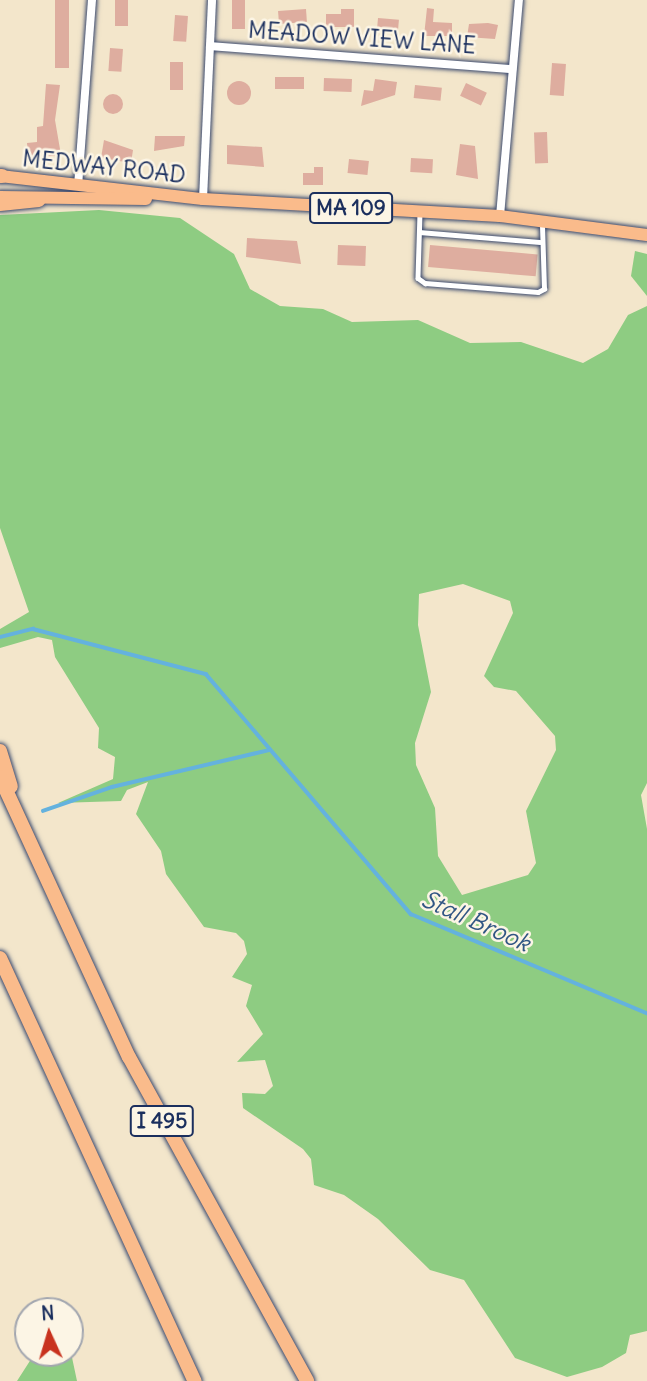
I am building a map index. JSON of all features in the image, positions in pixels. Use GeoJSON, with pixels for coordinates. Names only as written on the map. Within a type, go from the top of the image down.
{"type":"FeatureCollection","features":[{"type":"Feature","properties":{"kind":"highway"},"geometry":{"type":"LineString","coordinates":[[0,204],[38,200]]}},
{"type":"Feature","properties":{"kind":"highway"},"geometry":{"type":"LineString","coordinates":[[0,751],[33,854]]}},
{"type":"Feature","properties":{"kind":"highway","name":"I 495"},"geometry":{"type":"LineString","coordinates":[[0,778],[33,854],[140,1079],[307,1381]]}},
{"type":"Feature","properties":{"kind":"highway"},"geometry":{"type":"LineString","coordinates":[[0,958],[195,1381]]}},
{"type":"Feature","properties":{"kind":"main road","name":"MEDWAY ROAD"},"geometry":{"type":"LineString","coordinates":[[1,176],[203,199],[500,216],[549,222]]}},
{"type":"Feature","properties":{"kind":"main road","name":"MEDWAY ROAD"},"geometry":{"type":"LineString","coordinates":[[0,197],[38,200],[203,199]]}},
{"type":"Feature","properties":{"kind":"main road","name":"MA 109"},"geometry":{"type":"LineString","coordinates":[[549,222],[647,235]]}},
{"type":"Feature","properties":{"kind":"street"},"geometry":{"type":"LineString","coordinates":[[77,200],[92,0]]}},
{"type":"Feature","properties":{"kind":"street"},"geometry":{"type":"LineString","coordinates":[[203,199],[212,0]]}},
{"type":"Feature","properties":{"kind":"street"},"geometry":{"type":"LineString","coordinates":[[500,216],[519,0]]}},
{"type":"Feature","properties":{"kind":"street","name":"MEADOW VIEW LANE"},"geometry":{"type":"LineString","coordinates":[[210,46],[512,69]]}},
{"type":"Feature","properties":{"kind":"lane"},"geometry":{"type":"LineString","coordinates":[[419,232],[540,242],[546,247],[544,289],[526,291],[425,283],[418,278],[419,232],[420,212]]}},
{"type":"Feature","properties":{"kind":"lane"},"geometry":{"type":"LineString","coordinates":[[540,242],[549,222]]}},
{"type":"Feature","properties":{"kind":"green space"},"geometry":{"type":"Polygon","coordinates":[[[99,210],[180,218],[234,254],[250,289],[280,306],[323,309],[352,322],[418,320],[470,343],[521,342],[583,363],[608,349],[628,315],[647,306],[647,783],[641,795],[647,829],[647,1331],[630,1335],[626,1353],[602,1367],[567,1377],[515,1358],[464,1280],[430,1270],[378,1219],[344,1195],[314,1185],[311,1159],[303,1149],[243,1108],[242,1093],[265,1094],[273,1086],[265,1060],[237,1062],[263,1034],[246,1006],[252,985],[232,977],[247,954],[244,941],[236,933],[204,927],[166,874],[161,851],[136,814],[148,782],[127,790],[121,801],[58,803],[113,779],[115,757],[98,748],[99,728],[55,657],[52,640],[38,637],[0,648],[0,629],[29,612],[0,528],[0,215],[99,210]],[[463,584],[419,594],[418,625],[431,692],[415,743],[416,765],[435,808],[438,856],[462,895],[528,875],[536,863],[526,811],[556,750],[555,736],[516,691],[494,687],[484,676],[513,613],[510,601],[463,584]]]}},
{"type":"Feature","properties":{"kind":"green space"},"geometry":{"type":"Polygon","coordinates":[[[635,251],[647,254],[647,296],[631,276],[635,251]]]}},
{"type":"Feature","properties":{"kind":"green space"},"geometry":{"type":"Polygon","coordinates":[[[26,1367],[74,1367],[77,1381],[17,1381],[26,1367]]]}},
{"type":"Feature","properties":{"kind":"building"},"geometry":{"type":"Polygon","coordinates":[[[55,0],[69,0],[69,68],[55,68],[55,0]]]}},
{"type":"Feature","properties":{"kind":"building"},"geometry":{"type":"Polygon","coordinates":[[[115,0],[128,0],[128,26],[115,26],[115,0]]]}},
{"type":"Feature","properties":{"kind":"building"},"geometry":{"type":"Polygon","coordinates":[[[232,0],[245,0],[245,29],[232,29],[232,0]]]}},
{"type":"Feature","properties":{"kind":"building"},"geometry":{"type":"Polygon","coordinates":[[[427,8],[434,9],[433,22],[452,23],[452,36],[424,36],[427,8]]]}},
{"type":"Feature","properties":{"kind":"building"},"geometry":{"type":"Polygon","coordinates":[[[306,9],[307,22],[279,24],[278,11],[306,9]]]}},
{"type":"Feature","properties":{"kind":"building"},"geometry":{"type":"Polygon","coordinates":[[[341,9],[354,9],[354,27],[326,27],[326,14],[341,14],[341,9]]]}},
{"type":"Feature","properties":{"kind":"building"},"geometry":{"type":"Polygon","coordinates":[[[175,15],[188,16],[186,42],[173,41],[175,15]]]}},
{"type":"Feature","properties":{"kind":"building"},"geometry":{"type":"Polygon","coordinates":[[[378,18],[399,20],[398,34],[377,32],[378,18]]]}},
{"type":"Feature","properties":{"kind":"building"},"geometry":{"type":"Polygon","coordinates":[[[469,24],[498,25],[495,39],[467,37],[469,24]]]}},
{"type":"Feature","properties":{"kind":"building"},"geometry":{"type":"Polygon","coordinates":[[[110,48],[123,49],[121,72],[108,71],[110,48]]]}},
{"type":"Feature","properties":{"kind":"building"},"geometry":{"type":"Polygon","coordinates":[[[170,62],[183,62],[183,90],[170,90],[170,62]]]}},
{"type":"Feature","properties":{"kind":"building"},"geometry":{"type":"Polygon","coordinates":[[[552,63],[566,64],[564,96],[550,95],[552,63]]]}},
{"type":"Feature","properties":{"kind":"building"},"geometry":{"type":"Polygon","coordinates":[[[275,77],[304,77],[304,89],[275,89],[275,77]]]}},
{"type":"Feature","properties":{"kind":"building"},"geometry":{"type":"Polygon","coordinates":[[[324,78],[352,79],[352,92],[324,91],[324,78]]]}},
{"type":"Feature","properties":{"kind":"building"},"geometry":{"type":"Polygon","coordinates":[[[375,79],[397,82],[395,95],[361,106],[364,90],[373,91],[375,79]]]}},
{"type":"Feature","properties":{"kind":"building"},"geometry":{"type":"Polygon","coordinates":[[[239,81],[248,84],[251,93],[248,102],[239,105],[230,102],[227,93],[230,84],[239,81]]]}},
{"type":"Feature","properties":{"kind":"building"},"geometry":{"type":"Polygon","coordinates":[[[466,83],[487,93],[481,105],[460,96],[466,83]]]}},
{"type":"Feature","properties":{"kind":"building"},"geometry":{"type":"Polygon","coordinates":[[[46,84],[60,85],[55,120],[61,155],[35,158],[28,156],[27,143],[37,142],[37,127],[43,126],[46,84]]]}},
{"type":"Feature","properties":{"kind":"building"},"geometry":{"type":"Polygon","coordinates":[[[415,85],[442,88],[440,101],[414,98],[415,85]]]}},
{"type":"Feature","properties":{"kind":"building"},"geometry":{"type":"Polygon","coordinates":[[[113,94],[120,97],[123,104],[120,111],[113,114],[106,111],[103,104],[106,97],[113,94]]]}},
{"type":"Feature","properties":{"kind":"building"},"geometry":{"type":"Polygon","coordinates":[[[534,132],[547,132],[548,163],[535,163],[534,132]]]}},
{"type":"Feature","properties":{"kind":"building"},"geometry":{"type":"Polygon","coordinates":[[[155,136],[185,136],[184,146],[154,151],[155,136]]]}},
{"type":"Feature","properties":{"kind":"building"},"geometry":{"type":"Polygon","coordinates":[[[104,140],[133,150],[131,163],[101,158],[104,140]]]}},
{"type":"Feature","properties":{"kind":"building"},"geometry":{"type":"Polygon","coordinates":[[[460,144],[475,146],[478,179],[456,175],[460,144]]]}},
{"type":"Feature","properties":{"kind":"building"},"geometry":{"type":"Polygon","coordinates":[[[227,145],[262,147],[264,167],[227,164],[227,145]]]}},
{"type":"Feature","properties":{"kind":"building"},"geometry":{"type":"Polygon","coordinates":[[[411,158],[433,159],[432,173],[410,172],[411,158]]]}},
{"type":"Feature","properties":{"kind":"building"},"geometry":{"type":"Polygon","coordinates":[[[349,159],[369,161],[367,175],[348,173],[349,159]]]}},
{"type":"Feature","properties":{"kind":"building"},"geometry":{"type":"Polygon","coordinates":[[[314,167],[323,167],[323,185],[303,185],[303,173],[314,173],[314,167]]]}},
{"type":"Feature","properties":{"kind":"building"},"geometry":{"type":"Polygon","coordinates":[[[247,238],[297,241],[301,264],[246,257],[247,238]]]}},
{"type":"Feature","properties":{"kind":"building"},"geometry":{"type":"Polygon","coordinates":[[[338,245],[366,246],[365,266],[337,265],[338,245]]]}},
{"type":"Feature","properties":{"kind":"building"},"geometry":{"type":"Polygon","coordinates":[[[430,245],[538,254],[536,276],[428,267],[430,245]]]}},
{"type":"Feature","properties":{"kind":"waterway","name":"Stall Brook"},"geometry":{"type":"LineString","coordinates":[[0,637],[33,629],[206,674],[411,914],[647,1013]]}},
{"type":"Feature","properties":{"kind":"waterway","name":"Stall Brook"},"geometry":{"type":"LineString","coordinates":[[43,811],[112,787],[270,750]]}}]}
